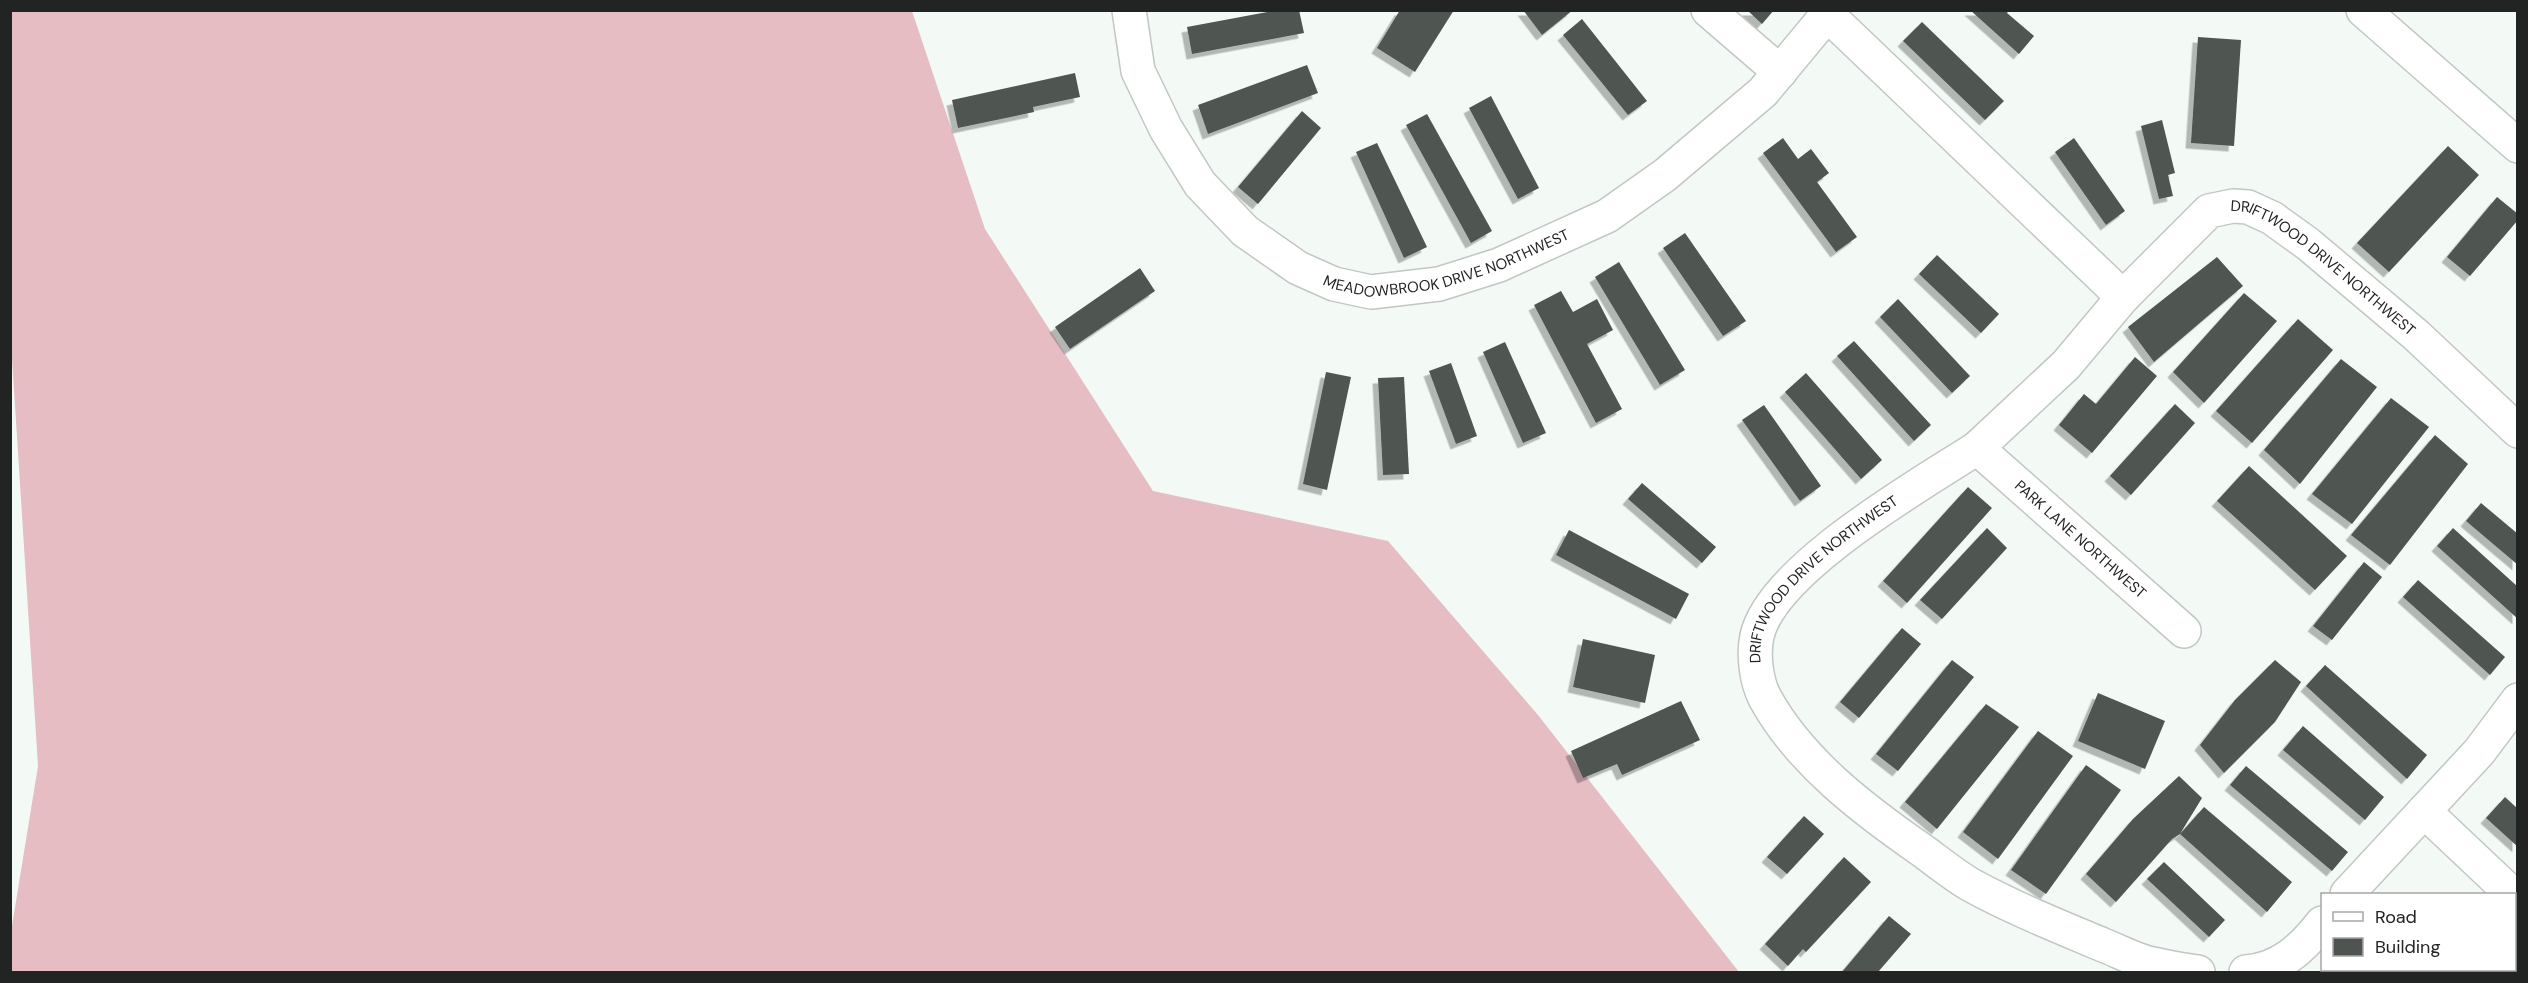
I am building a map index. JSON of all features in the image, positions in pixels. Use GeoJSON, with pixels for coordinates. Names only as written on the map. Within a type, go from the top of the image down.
{"type":"FeatureCollection","features":[{"type":"Feature","properties":{"kind":"street","name":"MEADOWBROOK DRIVE NORTHWEST"},"geometry":{"type":"LineString","coordinates":[[1129,10],[1138,71],[1166,129],[1200,184],[1245,231],[1299,268],[1334,285],[1371,292],[1439,284],[1479,271],[1606,216],[1665,175],[1763,92],[1829,13]]}},
{"type":"Feature","properties":{"kind":"street"},"geometry":{"type":"LineString","coordinates":[[1708,10],[1780,72]]}},
{"type":"Feature","properties":{"kind":"street"},"geometry":{"type":"LineString","coordinates":[[2363,10],[2517,146]]}},
{"type":"Feature","properties":{"kind":"street"},"geometry":{"type":"LineString","coordinates":[[1829,13],[2123,297]]}},
{"type":"Feature","properties":{"kind":"street","name":"DRIFTWOOD DRIVE NORTHWEST"},"geometry":{"type":"LineString","coordinates":[[2198,972],[2151,964],[2049,923],[1969,884],[1900,835],[1832,782],[1785,727],[1764,696],[1755,659],[1757,636],[1766,614],[1778,597],[1848,533],[1977,448],[2066,365],[2123,297],[2209,211],[2232,206],[2248,207],[2272,218],[2308,244],[2416,335],[2517,431]]}},
{"type":"Feature","properties":{"kind":"street","name":"PARK LANE NORTHWEST"},"geometry":{"type":"LineString","coordinates":[[1977,448],[2184,631]]}},
{"type":"Feature","properties":{"kind":"street"},"geometry":{"type":"LineString","coordinates":[[2348,893],[2479,753],[2517,700]]}},
{"type":"Feature","properties":{"kind":"street"},"geometry":{"type":"LineString","coordinates":[[2424,811],[2511,893]]}},
{"type":"Feature","properties":{"kind":"street"},"geometry":{"type":"LineString","coordinates":[[2246,972],[2266,971],[2306,944],[2321,924]]}},
{"type":"Feature","properties":{"kind":"shaded area"},"geometry":{"type":"Polygon","coordinates":[[[10,11],[912,11],[985,229],[1153,491],[1388,541],[1538,715],[1739,972],[11,972],[11,932],[38,766],[11,343],[10,11]]]}},
{"type":"Feature","properties":{"kind":"building"},"geometry":{"type":"Polygon","coordinates":[[[1278,10],[1299,10],[1304,33],[1192,54],[1187,27],[1278,10]]]}},
{"type":"Feature","properties":{"kind":"building"},"geometry":{"type":"Polygon","coordinates":[[[1400,10],[1454,10],[1415,72],[1377,48],[1400,10]]]}},
{"type":"Feature","properties":{"kind":"building"},"geometry":{"type":"Polygon","coordinates":[[[1523,10],[1573,10],[1542,35],[1523,10]]]}},
{"type":"Feature","properties":{"kind":"building"},"geometry":{"type":"Polygon","coordinates":[[[1747,10],[1774,10],[1762,24],[1747,10]]]}},
{"type":"Feature","properties":{"kind":"building"},"geometry":{"type":"Polygon","coordinates":[[[1970,10],[2009,10],[2007,13],[2034,36],[2019,54],[1970,10]]]}},
{"type":"Feature","properties":{"kind":"building"},"geometry":{"type":"Polygon","coordinates":[[[1582,19],[1647,101],[1628,115],[1563,35],[1582,19]]]}},
{"type":"Feature","properties":{"kind":"building"},"geometry":{"type":"Polygon","coordinates":[[[1922,22],[2004,101],[1985,120],[1903,41],[1922,22]]]}},
{"type":"Feature","properties":{"kind":"building"},"geometry":{"type":"Polygon","coordinates":[[[2198,37],[2241,40],[2234,146],[2191,143],[2198,37]]]}},
{"type":"Feature","properties":{"kind":"building"},"geometry":{"type":"Polygon","coordinates":[[[1307,65],[1318,93],[1208,134],[1198,105],[1307,65]]]}},
{"type":"Feature","properties":{"kind":"building"},"geometry":{"type":"Polygon","coordinates":[[[1075,73],[1080,97],[1033,107],[1034,112],[958,128],[952,100],[1075,73]]]}},
{"type":"Feature","properties":{"kind":"building"},"geometry":{"type":"Polygon","coordinates":[[[1491,96],[1539,188],[1518,199],[1469,108],[1491,96]]]}},
{"type":"Feature","properties":{"kind":"building"},"geometry":{"type":"Polygon","coordinates":[[[1302,111],[1321,128],[1258,204],[1238,187],[1302,111]]]}},
{"type":"Feature","properties":{"kind":"building"},"geometry":{"type":"Polygon","coordinates":[[[1427,114],[1492,231],[1471,243],[1406,125],[1427,114]]]}},
{"type":"Feature","properties":{"kind":"building"},"geometry":{"type":"Polygon","coordinates":[[[2162,120],[2175,173],[2168,175],[2173,196],[2159,199],[2141,126],[2162,120]]]}},
{"type":"Feature","properties":{"kind":"building"},"geometry":{"type":"Polygon","coordinates":[[[1783,138],[1798,159],[1811,149],[1829,173],[1817,182],[1857,237],[1836,252],[1763,153],[1783,138]]]}},
{"type":"Feature","properties":{"kind":"building"},"geometry":{"type":"Polygon","coordinates":[[[2074,138],[2125,211],[2106,225],[2055,152],[2074,138]]]}},
{"type":"Feature","properties":{"kind":"building"},"geometry":{"type":"Polygon","coordinates":[[[1377,143],[1427,247],[1404,258],[1356,152],[1377,143]]]}},
{"type":"Feature","properties":{"kind":"building"},"geometry":{"type":"Polygon","coordinates":[[[2448,146],[2479,175],[2389,272],[2357,243],[2448,146]]]}},
{"type":"Feature","properties":{"kind":"building"},"geometry":{"type":"Polygon","coordinates":[[[2497,197],[2518,214],[2518,220],[2470,276],[2447,257],[2497,197]]]}},
{"type":"Feature","properties":{"kind":"building"},"geometry":{"type":"Polygon","coordinates":[[[1685,233],[1746,321],[1723,336],[1663,248],[1685,233]]]}},
{"type":"Feature","properties":{"kind":"building"},"geometry":{"type":"Polygon","coordinates":[[[1937,255],[1999,314],[1981,333],[1919,274],[1937,255]]]}},
{"type":"Feature","properties":{"kind":"building"},"geometry":{"type":"Polygon","coordinates":[[[2217,257],[2243,286],[2154,362],[2128,327],[2217,257]]]}},
{"type":"Feature","properties":{"kind":"building"},"geometry":{"type":"Polygon","coordinates":[[[1619,262],[1685,370],[1660,385],[1595,277],[1619,262]]]}},
{"type":"Feature","properties":{"kind":"building"},"geometry":{"type":"Polygon","coordinates":[[[1140,268],[1155,291],[1070,349],[1055,327],[1140,268]]]}},
{"type":"Feature","properties":{"kind":"building"},"geometry":{"type":"Polygon","coordinates":[[[1561,291],[1573,312],[1597,299],[1613,330],[1587,344],[1622,409],[1596,423],[1534,305],[1561,291]]]}},
{"type":"Feature","properties":{"kind":"building"},"geometry":{"type":"Polygon","coordinates":[[[2244,293],[2277,321],[2204,403],[2173,372],[2244,293]]]}},
{"type":"Feature","properties":{"kind":"building"},"geometry":{"type":"Polygon","coordinates":[[[1898,299],[1970,376],[1952,393],[1880,317],[1898,299]]]}},
{"type":"Feature","properties":{"kind":"building"},"geometry":{"type":"Polygon","coordinates":[[[2298,319],[2333,350],[2252,443],[2216,411],[2298,319]]]}},
{"type":"Feature","properties":{"kind":"building"},"geometry":{"type":"Polygon","coordinates":[[[1854,341],[1931,425],[1914,441],[1837,356],[1854,341]]]}},
{"type":"Feature","properties":{"kind":"building"},"geometry":{"type":"Polygon","coordinates":[[[1505,342],[1546,433],[1523,443],[1483,352],[1505,342]]]}},
{"type":"Feature","properties":{"kind":"building"},"geometry":{"type":"Polygon","coordinates":[[[2135,357],[2157,376],[2092,453],[2059,425],[2084,394],[2096,404],[2135,357]]]}},
{"type":"Feature","properties":{"kind":"building"},"geometry":{"type":"Polygon","coordinates":[[[2341,359],[2377,387],[2300,484],[2264,450],[2341,359]]]}},
{"type":"Feature","properties":{"kind":"building"},"geometry":{"type":"Polygon","coordinates":[[[1451,363],[1477,436],[1456,444],[1429,371],[1451,363]]]}},
{"type":"Feature","properties":{"kind":"building"},"geometry":{"type":"Polygon","coordinates":[[[1326,372],[1351,377],[1327,490],[1303,484],[1326,372]]]}},
{"type":"Feature","properties":{"kind":"building"},"geometry":{"type":"Polygon","coordinates":[[[1806,373],[1882,460],[1861,479],[1785,392],[1806,373]]]}},
{"type":"Feature","properties":{"kind":"building"},"geometry":{"type":"Polygon","coordinates":[[[1404,377],[1409,474],[1383,475],[1378,378],[1404,377]]]}},
{"type":"Feature","properties":{"kind":"building"},"geometry":{"type":"Polygon","coordinates":[[[2391,398],[2429,427],[2352,524],[2312,494],[2391,398]]]}},
{"type":"Feature","properties":{"kind":"building"},"geometry":{"type":"Polygon","coordinates":[[[2175,404],[2195,423],[2131,495],[2110,476],[2175,404]]]}},
{"type":"Feature","properties":{"kind":"building"},"geometry":{"type":"Polygon","coordinates":[[[1764,405],[1821,486],[1800,501],[1742,420],[1764,405]]]}},
{"type":"Feature","properties":{"kind":"building"},"geometry":{"type":"Polygon","coordinates":[[[2435,435],[2468,464],[2390,565],[2351,535],[2435,435]]]}},
{"type":"Feature","properties":{"kind":"building"},"geometry":{"type":"Polygon","coordinates":[[[2249,466],[2347,556],[2315,590],[2217,501],[2249,466]]]}},
{"type":"Feature","properties":{"kind":"building"},"geometry":{"type":"Polygon","coordinates":[[[1642,483],[1716,547],[1702,563],[1628,499],[1642,483]]]}},
{"type":"Feature","properties":{"kind":"building"},"geometry":{"type":"Polygon","coordinates":[[[1968,487],[1992,508],[1907,603],[1883,581],[1968,487]]]}},
{"type":"Feature","properties":{"kind":"building"},"geometry":{"type":"Polygon","coordinates":[[[2481,503],[2518,534],[2518,565],[2466,521],[2481,503]]]}},
{"type":"Feature","properties":{"kind":"building"},"geometry":{"type":"Polygon","coordinates":[[[1987,528],[2007,548],[1942,619],[1920,600],[1987,528]]]}},
{"type":"Feature","properties":{"kind":"building"},"geometry":{"type":"Polygon","coordinates":[[[2453,528],[2518,587],[2518,619],[2437,546],[2453,528]]]}},
{"type":"Feature","properties":{"kind":"building"},"geometry":{"type":"Polygon","coordinates":[[[1569,530],[1689,594],[1676,619],[1556,555],[1569,530]]]}},
{"type":"Feature","properties":{"kind":"building"},"geometry":{"type":"Polygon","coordinates":[[[2364,562],[2382,577],[2332,640],[2313,626],[2364,562]]]}},
{"type":"Feature","properties":{"kind":"building"},"geometry":{"type":"Polygon","coordinates":[[[2418,580],[2505,657],[2490,675],[2403,597],[2418,580]]]}},
{"type":"Feature","properties":{"kind":"building"},"geometry":{"type":"Polygon","coordinates":[[[1902,628],[1921,644],[1859,718],[1840,702],[1902,628]]]}},
{"type":"Feature","properties":{"kind":"building"},"geometry":{"type":"Polygon","coordinates":[[[1583,639],[1655,655],[1645,703],[1573,687],[1583,639]]]}},
{"type":"Feature","properties":{"kind":"building"},"geometry":{"type":"Polygon","coordinates":[[[1952,660],[1974,677],[1898,771],[1876,754],[1952,660]]]}},
{"type":"Feature","properties":{"kind":"building"},"geometry":{"type":"Polygon","coordinates":[[[2275,660],[2301,682],[2275,722],[2224,773],[2200,745],[2235,700],[2275,660]]]}},
{"type":"Feature","properties":{"kind":"building"},"geometry":{"type":"Polygon","coordinates":[[[2325,665],[2427,755],[2407,779],[2306,686],[2325,665]]]}},
{"type":"Feature","properties":{"kind":"building"},"geometry":{"type":"Polygon","coordinates":[[[2098,693],[2165,721],[2145,769],[2078,741],[2098,693]]]}},
{"type":"Feature","properties":{"kind":"building"},"geometry":{"type":"Polygon","coordinates":[[[1681,701],[1700,740],[1622,775],[1617,764],[1583,778],[1571,751],[1681,701]]]}},
{"type":"Feature","properties":{"kind":"building"},"geometry":{"type":"Polygon","coordinates":[[[1986,704],[2019,727],[1937,829],[1905,802],[1986,704]]]}},
{"type":"Feature","properties":{"kind":"building"},"geometry":{"type":"Polygon","coordinates":[[[2303,726],[2384,797],[2365,820],[2283,750],[2303,726]]]}},
{"type":"Feature","properties":{"kind":"building"},"geometry":{"type":"Polygon","coordinates":[[[2038,731],[2073,756],[1998,859],[1963,832],[2038,731]]]}},
{"type":"Feature","properties":{"kind":"building"},"geometry":{"type":"Polygon","coordinates":[[[2086,765],[2121,790],[2046,894],[2011,870],[2086,765]]]}},
{"type":"Feature","properties":{"kind":"building"},"geometry":{"type":"Polygon","coordinates":[[[2246,766],[2348,852],[2332,871],[2230,785],[2246,766]]]}},
{"type":"Feature","properties":{"kind":"building"},"geometry":{"type":"Polygon","coordinates":[[[2179,776],[2202,798],[2180,834],[2172,839],[2116,902],[2086,874],[2133,819],[2179,776]]]}},
{"type":"Feature","properties":{"kind":"building"},"geometry":{"type":"Polygon","coordinates":[[[2505,797],[2518,809],[2518,847],[2486,818],[2505,797]]]}},
{"type":"Feature","properties":{"kind":"building"},"geometry":{"type":"Polygon","coordinates":[[[2204,807],[2292,882],[2267,912],[2180,834],[2204,807]]]}},
{"type":"Feature","properties":{"kind":"building"},"geometry":{"type":"Polygon","coordinates":[[[1804,816],[1824,834],[1787,874],[1767,857],[1804,816]]]}},
{"type":"Feature","properties":{"kind":"building"},"geometry":{"type":"Polygon","coordinates":[[[1844,857],[1871,882],[1806,952],[1803,949],[1788,966],[1765,944],[1844,857]]]}},
{"type":"Feature","properties":{"kind":"building"},"geometry":{"type":"Polygon","coordinates":[[[2164,862],[2225,920],[2209,937],[2147,879],[2164,862]]]}},
{"type":"Feature","properties":{"kind":"building"},"geometry":{"type":"Polygon","coordinates":[[[1889,916],[1911,934],[1878,972],[1842,972],[1889,916]]]}},
{"type":"Feature","properties":{"kind":"building"},"geometry":{"type":"Polygon","coordinates":[[[2458,971],[2502,972],[2460,972],[2458,971]]]}}]}
